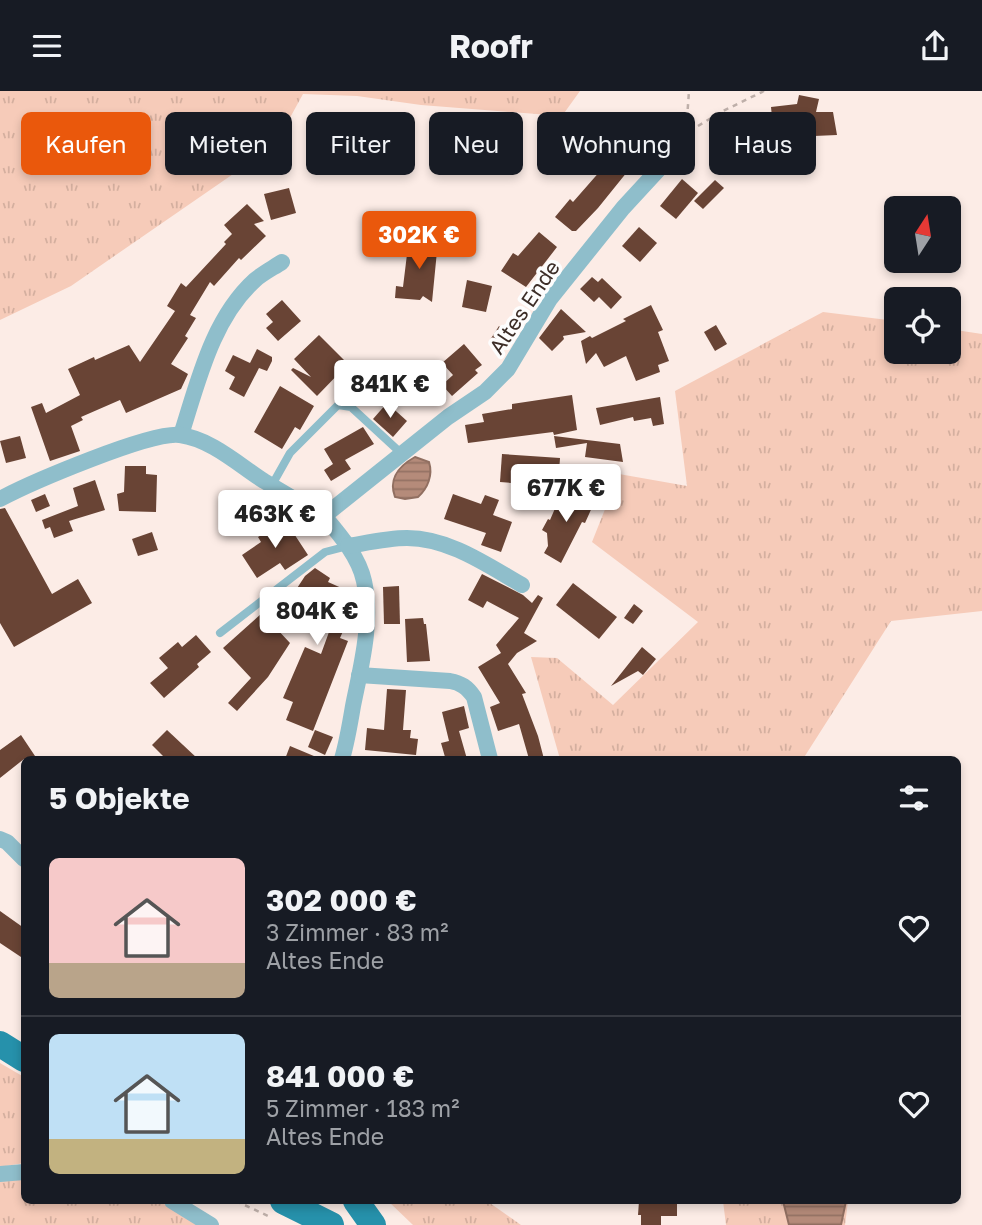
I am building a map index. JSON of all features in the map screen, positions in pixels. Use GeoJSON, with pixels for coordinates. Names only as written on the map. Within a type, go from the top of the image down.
{"type":"FeatureCollection","features":[{"type":"Feature","properties":{"kind":"main road"},"geometry":{"type":"LineString","coordinates":[[0,1044],[21,1057]]}},
{"type":"Feature","properties":{"kind":"main road"},"geometry":{"type":"LineString","coordinates":[[358,1204],[373,1225]]}},
{"type":"Feature","properties":{"kind":"main road"},"geometry":{"type":"LineString","coordinates":[[279,1210],[331,1225]]}},
{"type":"Feature","properties":{"kind":"street","name":"Altes Ende"},"geometry":{"type":"LineString","coordinates":[[324,516],[448,417],[485,392],[508,369],[550,299],[623,208],[653,175]]}},
{"type":"Feature","properties":{"kind":"street"},"geometry":{"type":"LineString","coordinates":[[181,435],[203,366],[224,319],[257,277],[282,262]]}},
{"type":"Feature","properties":{"kind":"street"},"geometry":{"type":"LineString","coordinates":[[0,499],[151,438],[181,435],[211,447],[324,516],[348,546],[364,580],[366,605],[365,645],[343,756]]}},
{"type":"Feature","properties":{"kind":"street"},"geometry":{"type":"LineString","coordinates":[[348,546],[407,538],[441,544],[471,556],[522,585]]}},
{"type":"Feature","properties":{"kind":"street"},"geometry":{"type":"LineString","coordinates":[[359,675],[460,683],[468,688],[474,697],[489,756]]}},
{"type":"Feature","properties":{"kind":"street"},"geometry":{"type":"LineString","coordinates":[[0,839],[21,856]]}},
{"type":"Feature","properties":{"kind":"street"},"geometry":{"type":"LineString","coordinates":[[0,1174],[21,1172]]}},
{"type":"Feature","properties":{"kind":"street"},"geometry":{"type":"LineString","coordinates":[[177,1204],[211,1225]]}},
{"type":"Feature","properties":{"kind":"lane"},"geometry":{"type":"LineString","coordinates":[[272,485],[290,453],[338,405],[351,407],[402,454]]}},
{"type":"Feature","properties":{"kind":"lane"},"geometry":{"type":"LineString","coordinates":[[220,633],[325,552],[348,546]]}},
{"type":"Feature","properties":{"kind":"path"},"geometry":{"type":"LineString","coordinates":[[688,112],[689,91]]}},
{"type":"Feature","properties":{"kind":"path"},"geometry":{"type":"LineString","coordinates":[[695,128],[764,91]]}},
{"type":"Feature","properties":{"kind":"path"},"geometry":{"type":"LineString","coordinates":[[250,1204],[279,1210]]}},
{"type":"Feature","properties":{"kind":"green space"},"geometry":{"type":"Polygon","coordinates":[[[0,91],[580,91],[565,112],[537,114],[421,105],[357,96],[303,94],[292,114],[165,112],[165,175],[232,175],[71,286],[0,320],[0,91]]]}},
{"type":"Feature","properties":{"kind":"green space"},"geometry":{"type":"Polygon","coordinates":[[[823,312],[884,320],[884,364],[961,364],[961,331],[982,334],[982,611],[891,621],[805,756],[559,756],[531,657],[557,658],[613,705],[698,622],[592,542],[619,474],[687,486],[675,391],[823,312]]]}},
{"type":"Feature","properties":{"kind":"green space"},"geometry":{"type":"Polygon","coordinates":[[[0,1063],[21,1075],[21,1164],[0,1167],[0,1063]]]}},
{"type":"Feature","properties":{"kind":"green space"},"geometry":{"type":"Polygon","coordinates":[[[21,1176],[21,1204],[164,1204],[200,1225],[0,1225],[0,1181],[21,1176]]]}},
{"type":"Feature","properties":{"kind":"green space"},"geometry":{"type":"Polygon","coordinates":[[[391,1204],[491,1204],[521,1225],[413,1225],[391,1204]]]}},
{"type":"Feature","properties":{"kind":"green space"},"geometry":{"type":"Polygon","coordinates":[[[723,1204],[848,1204],[845,1225],[726,1225],[723,1204]]]}},
{"type":"Feature","properties":{"kind":"shaded area"},"geometry":{"type":"Polygon","coordinates":[[[415,457],[429,462],[430,476],[427,485],[418,497],[395,497],[393,484],[396,473],[415,457]]]}},
{"type":"Feature","properties":{"kind":"shaded area"},"geometry":{"type":"Polygon","coordinates":[[[784,1204],[845,1204],[841,1225],[789,1225],[784,1204]]]}},
{"type":"Feature","properties":{"kind":"building"},"geometry":{"type":"Polygon","coordinates":[[[799,95],[819,99],[816,112],[772,112],[771,107],[797,104],[799,95]]]}},
{"type":"Feature","properties":{"kind":"building"},"geometry":{"type":"Polygon","coordinates":[[[816,112],[833,112],[837,135],[816,136],[816,112]]]}},
{"type":"Feature","properties":{"kind":"building"},"geometry":{"type":"Polygon","coordinates":[[[597,175],[625,175],[576,231],[572,231],[555,217],[570,199],[573,202],[597,175]]]}},
{"type":"Feature","properties":{"kind":"building"},"geometry":{"type":"Polygon","coordinates":[[[682,179],[698,193],[676,219],[660,206],[682,179]]]}},
{"type":"Feature","properties":{"kind":"building"},"geometry":{"type":"Polygon","coordinates":[[[715,180],[724,188],[703,209],[694,201],[715,180]]]}},
{"type":"Feature","properties":{"kind":"building"},"geometry":{"type":"Polygon","coordinates":[[[289,188],[296,213],[271,220],[264,194],[289,188]]]}},
{"type":"Feature","properties":{"kind":"building"},"geometry":{"type":"Polygon","coordinates":[[[247,204],[264,221],[254,224],[266,236],[241,260],[239,258],[214,286],[210,282],[190,315],[196,318],[185,336],[188,338],[171,364],[188,374],[181,389],[126,413],[120,400],[81,417],[83,420],[71,426],[80,451],[50,461],[31,407],[42,403],[46,413],[80,395],[68,369],[94,357],[95,360],[129,345],[140,362],[175,311],[167,306],[181,283],[186,287],[226,244],[224,242],[232,234],[224,225],[247,204]]]}},
{"type":"Feature","properties":{"kind":"building"},"geometry":{"type":"Polygon","coordinates":[[[450,216],[466,220],[465,224],[469,225],[466,239],[446,235],[450,216]]]}},
{"type":"Feature","properties":{"kind":"building"},"geometry":{"type":"Polygon","coordinates":[[[639,227],[657,243],[640,262],[622,246],[639,227]]]}},
{"type":"Feature","properties":{"kind":"building"},"geometry":{"type":"Polygon","coordinates":[[[539,232],[557,247],[526,287],[501,271],[513,253],[518,256],[539,232]]]}},
{"type":"Feature","properties":{"kind":"building"},"geometry":{"type":"Polygon","coordinates":[[[409,238],[438,241],[432,302],[423,296],[420,300],[395,298],[396,286],[403,287],[409,238]]]}},
{"type":"Feature","properties":{"kind":"building"},"geometry":{"type":"Polygon","coordinates":[[[592,277],[598,282],[602,278],[622,297],[611,309],[599,297],[594,302],[580,289],[592,277]]]}},
{"type":"Feature","properties":{"kind":"building"},"geometry":{"type":"Polygon","coordinates":[[[467,280],[492,286],[486,312],[462,307],[467,280]]]}},
{"type":"Feature","properties":{"kind":"building"},"geometry":{"type":"Polygon","coordinates":[[[282,300],[301,321],[278,341],[266,328],[273,322],[266,314],[282,300]]]}},
{"type":"Feature","properties":{"kind":"building"},"geometry":{"type":"Polygon","coordinates":[[[651,305],[663,330],[658,332],[669,361],[658,365],[660,372],[636,381],[626,356],[604,367],[596,353],[586,364],[581,341],[626,321],[623,319],[651,305]]]}},
{"type":"Feature","properties":{"kind":"building"},"geometry":{"type":"Polygon","coordinates":[[[561,309],[586,332],[563,336],[564,339],[552,351],[539,338],[561,309]]]}},
{"type":"Feature","properties":{"kind":"building"},"geometry":{"type":"Polygon","coordinates":[[[716,325],[727,344],[715,351],[704,332],[716,325]]]}},
{"type":"Feature","properties":{"kind":"building"},"geometry":{"type":"Polygon","coordinates":[[[499,326],[512,338],[505,349],[490,340],[499,326]]]}},
{"type":"Feature","properties":{"kind":"building"},"geometry":{"type":"Polygon","coordinates":[[[319,335],[348,364],[317,396],[291,370],[293,368],[311,377],[294,359],[319,335]]]}},
{"type":"Feature","properties":{"kind":"building"},"geometry":{"type":"Polygon","coordinates":[[[464,344],[482,365],[475,370],[478,373],[452,396],[442,385],[453,375],[442,363],[464,344]]]}},
{"type":"Feature","properties":{"kind":"building"},"geometry":{"type":"Polygon","coordinates":[[[257,349],[272,357],[272,361],[267,371],[259,368],[244,397],[229,389],[235,377],[225,371],[233,355],[250,363],[257,349]]]}},
{"type":"Feature","properties":{"kind":"building"},"geometry":{"type":"Polygon","coordinates":[[[280,386],[314,406],[300,430],[295,427],[282,449],[254,432],[280,386]]]}},
{"type":"Feature","properties":{"kind":"building"},"geometry":{"type":"Polygon","coordinates":[[[572,395],[577,430],[554,435],[553,432],[468,443],[465,425],[484,422],[482,414],[512,409],[512,404],[572,395]]]}},
{"type":"Feature","properties":{"kind":"building"},"geometry":{"type":"Polygon","coordinates":[[[660,397],[664,424],[653,426],[651,418],[634,421],[633,417],[600,425],[596,408],[660,397]]]}},
{"type":"Feature","properties":{"kind":"building"},"geometry":{"type":"Polygon","coordinates":[[[387,403],[407,421],[393,437],[373,419],[387,403]]]}},
{"type":"Feature","properties":{"kind":"building"},"geometry":{"type":"Polygon","coordinates":[[[363,427],[374,444],[345,460],[351,469],[331,481],[324,470],[333,464],[324,449],[363,427]]]}},
{"type":"Feature","properties":{"kind":"building"},"geometry":{"type":"Polygon","coordinates":[[[20,436],[26,458],[6,463],[0,441],[20,436]]]}},
{"type":"Feature","properties":{"kind":"building"},"geometry":{"type":"Polygon","coordinates":[[[554,436],[620,444],[623,462],[585,457],[587,443],[556,448],[554,436]]]}},
{"type":"Feature","properties":{"kind":"building"},"geometry":{"type":"Polygon","coordinates":[[[502,454],[560,458],[558,487],[500,482],[502,454]]]}},
{"type":"Feature","properties":{"kind":"building"},"geometry":{"type":"Polygon","coordinates":[[[125,466],[146,466],[146,474],[157,475],[156,512],[119,511],[117,494],[124,492],[125,466]]]}},
{"type":"Feature","properties":{"kind":"building"},"geometry":{"type":"Polygon","coordinates":[[[95,480],[105,510],[69,521],[73,531],[54,538],[50,527],[45,529],[42,520],[78,506],[73,488],[95,480]]]}},
{"type":"Feature","properties":{"kind":"building"},"geometry":{"type":"Polygon","coordinates":[[[563,490],[594,503],[561,563],[544,553],[548,546],[547,533],[542,530],[548,519],[550,520],[563,490]]]}},
{"type":"Feature","properties":{"kind":"building"},"geometry":{"type":"Polygon","coordinates":[[[45,494],[50,506],[36,512],[31,500],[45,494]]]}},
{"type":"Feature","properties":{"kind":"building"},"geometry":{"type":"Polygon","coordinates":[[[453,494],[481,504],[485,495],[499,500],[493,515],[512,522],[501,552],[481,545],[486,533],[444,519],[453,494]]]}},
{"type":"Feature","properties":{"kind":"building"},"geometry":{"type":"Polygon","coordinates":[[[5,508],[52,594],[78,579],[92,603],[14,647],[0,623],[0,509],[5,508]]]}},
{"type":"Feature","properties":{"kind":"building"},"geometry":{"type":"Polygon","coordinates":[[[285,520],[308,555],[285,570],[280,563],[257,578],[242,555],[261,542],[258,537],[285,520]]]}},
{"type":"Feature","properties":{"kind":"building"},"geometry":{"type":"Polygon","coordinates":[[[152,532],[158,550],[138,556],[132,539],[152,532]]]}},
{"type":"Feature","properties":{"kind":"building"},"geometry":{"type":"Polygon","coordinates":[[[315,568],[330,578],[328,582],[346,590],[344,596],[353,600],[340,638],[348,641],[313,731],[286,720],[293,702],[283,698],[305,647],[321,654],[329,632],[314,624],[318,615],[311,611],[306,619],[286,605],[305,576],[315,568]]]}},
{"type":"Feature","properties":{"kind":"building"},"geometry":{"type":"Polygon","coordinates":[[[482,574],[523,595],[532,603],[538,595],[543,598],[524,633],[537,641],[517,653],[508,664],[526,693],[522,694],[543,756],[528,756],[519,724],[498,731],[490,707],[500,703],[478,667],[501,653],[496,645],[519,618],[487,601],[483,608],[468,600],[482,574]]]}},
{"type":"Feature","properties":{"kind":"building"},"geometry":{"type":"Polygon","coordinates":[[[573,583],[617,617],[599,639],[556,605],[573,583]]]}},
{"type":"Feature","properties":{"kind":"building"},"geometry":{"type":"Polygon","coordinates":[[[399,586],[400,624],[384,624],[383,587],[399,586]]]}},
{"type":"Feature","properties":{"kind":"building"},"geometry":{"type":"Polygon","coordinates":[[[634,604],[643,611],[633,624],[624,618],[634,604]]]}},
{"type":"Feature","properties":{"kind":"building"},"geometry":{"type":"Polygon","coordinates":[[[262,613],[290,643],[268,677],[237,711],[228,703],[251,678],[223,648],[262,613]]]}},
{"type":"Feature","properties":{"kind":"building"},"geometry":{"type":"Polygon","coordinates":[[[423,618],[430,661],[407,662],[405,619],[423,618]]]}},
{"type":"Feature","properties":{"kind":"building"},"geometry":{"type":"Polygon","coordinates":[[[196,635],[211,652],[197,664],[199,667],[164,698],[150,683],[168,668],[159,658],[178,642],[182,647],[196,635]]]}},
{"type":"Feature","properties":{"kind":"building"},"geometry":{"type":"Polygon","coordinates":[[[642,647],[656,659],[643,675],[638,671],[611,686],[642,647]]]}},
{"type":"Feature","properties":{"kind":"building"},"geometry":{"type":"Polygon","coordinates":[[[387,689],[406,690],[403,730],[411,730],[410,738],[418,739],[416,755],[365,750],[367,728],[384,730],[387,689]]]}},
{"type":"Feature","properties":{"kind":"building"},"geometry":{"type":"Polygon","coordinates":[[[464,706],[469,728],[459,731],[466,756],[445,756],[441,743],[449,741],[442,712],[464,706]]]}},
{"type":"Feature","properties":{"kind":"building"},"geometry":{"type":"Polygon","coordinates":[[[167,730],[195,756],[163,756],[152,745],[167,730]]]}},
{"type":"Feature","properties":{"kind":"building"},"geometry":{"type":"Polygon","coordinates":[[[315,730],[333,737],[325,755],[308,747],[315,730]]]}},
{"type":"Feature","properties":{"kind":"building"},"geometry":{"type":"Polygon","coordinates":[[[21,735],[35,756],[21,756],[21,761],[0,778],[0,750],[21,735]]]}},
{"type":"Feature","properties":{"kind":"building"},"geometry":{"type":"Polygon","coordinates":[[[290,746],[314,756],[286,756],[290,746]]]}},
{"type":"Feature","properties":{"kind":"building"},"geometry":{"type":"Polygon","coordinates":[[[0,911],[21,926],[21,957],[0,943],[0,911]]]}},
{"type":"Feature","properties":{"kind":"building"},"geometry":{"type":"Polygon","coordinates":[[[639,1204],[677,1204],[677,1216],[661,1216],[661,1225],[641,1225],[641,1215],[638,1215],[639,1204]]]}}]}
